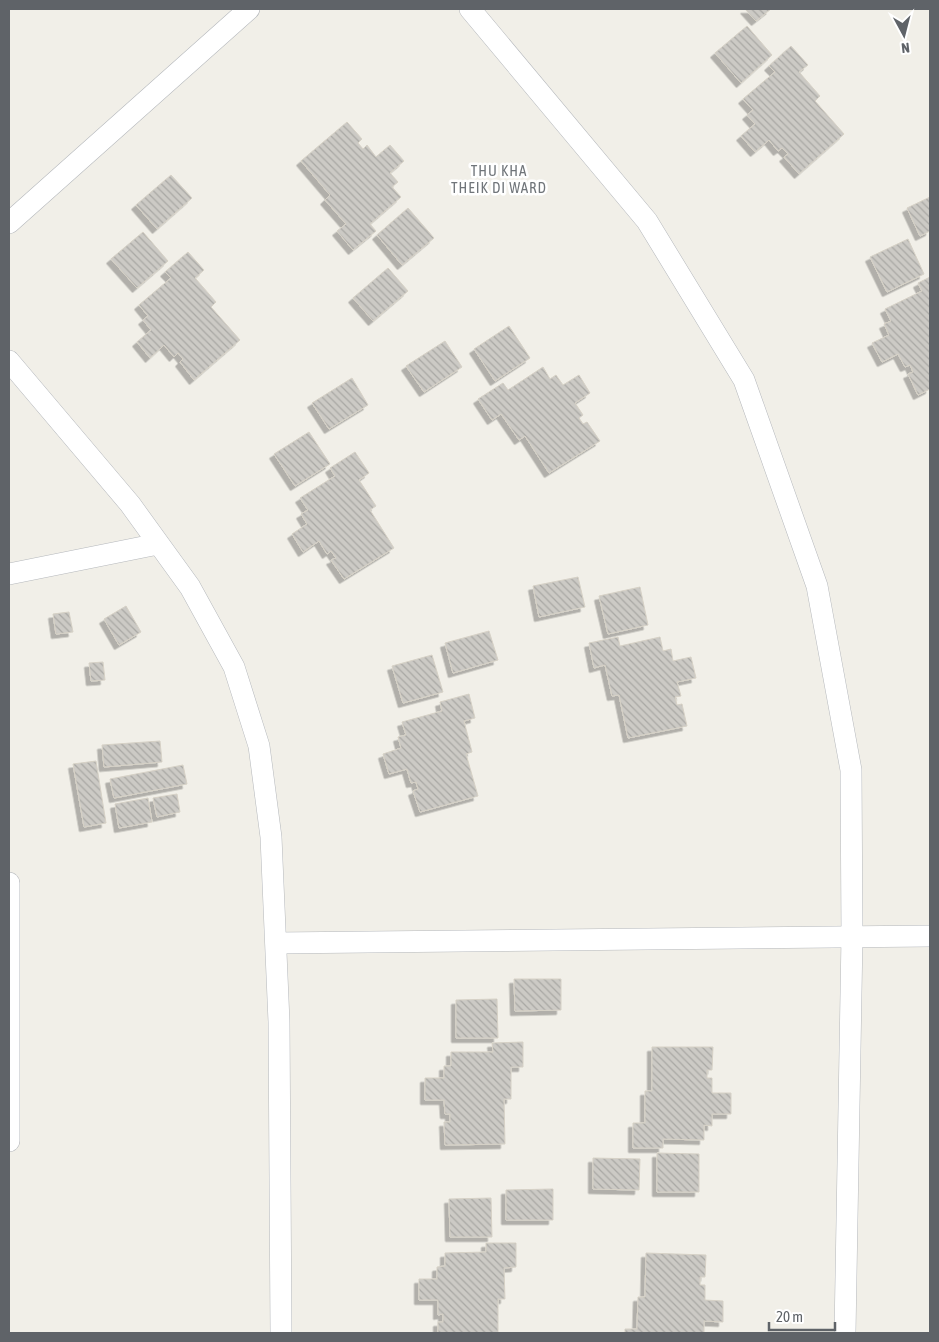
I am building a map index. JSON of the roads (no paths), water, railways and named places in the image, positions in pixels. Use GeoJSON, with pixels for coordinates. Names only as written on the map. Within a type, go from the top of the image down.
{"type":"FeatureCollection","features":[{"type":"Feature","properties":{"kind":"street"},"geometry":{"type":"LineString","coordinates":[[9,223],[249,9]]}},
{"type":"Feature","properties":{"kind":"street"},"geometry":{"type":"LineString","coordinates":[[470,9],[647,220],[744,380],[817,586],[850,770],[852,937],[845,1333]]}},
{"type":"Feature","properties":{"kind":"street"},"geometry":{"type":"LineString","coordinates":[[9,361],[130,504],[190,587],[234,667],[259,746],[272,837],[279,1022],[281,1333]]}},
{"type":"Feature","properties":{"kind":"street"},"geometry":{"type":"LineString","coordinates":[[9,574],[158,544]]}},
{"type":"Feature","properties":{"kind":"street"},"geometry":{"type":"LineString","coordinates":[[9,883],[9,1141]]}},
{"type":"Feature","properties":{"kind":"street"},"geometry":{"type":"LineString","coordinates":[[276,943],[930,936]]}},
{"type":"Feature","properties":{"kind":"district","name":"THU KHA THEIK DI WARD"},"geometry":{"type":"Point","coordinates":[499,178]}}]}
